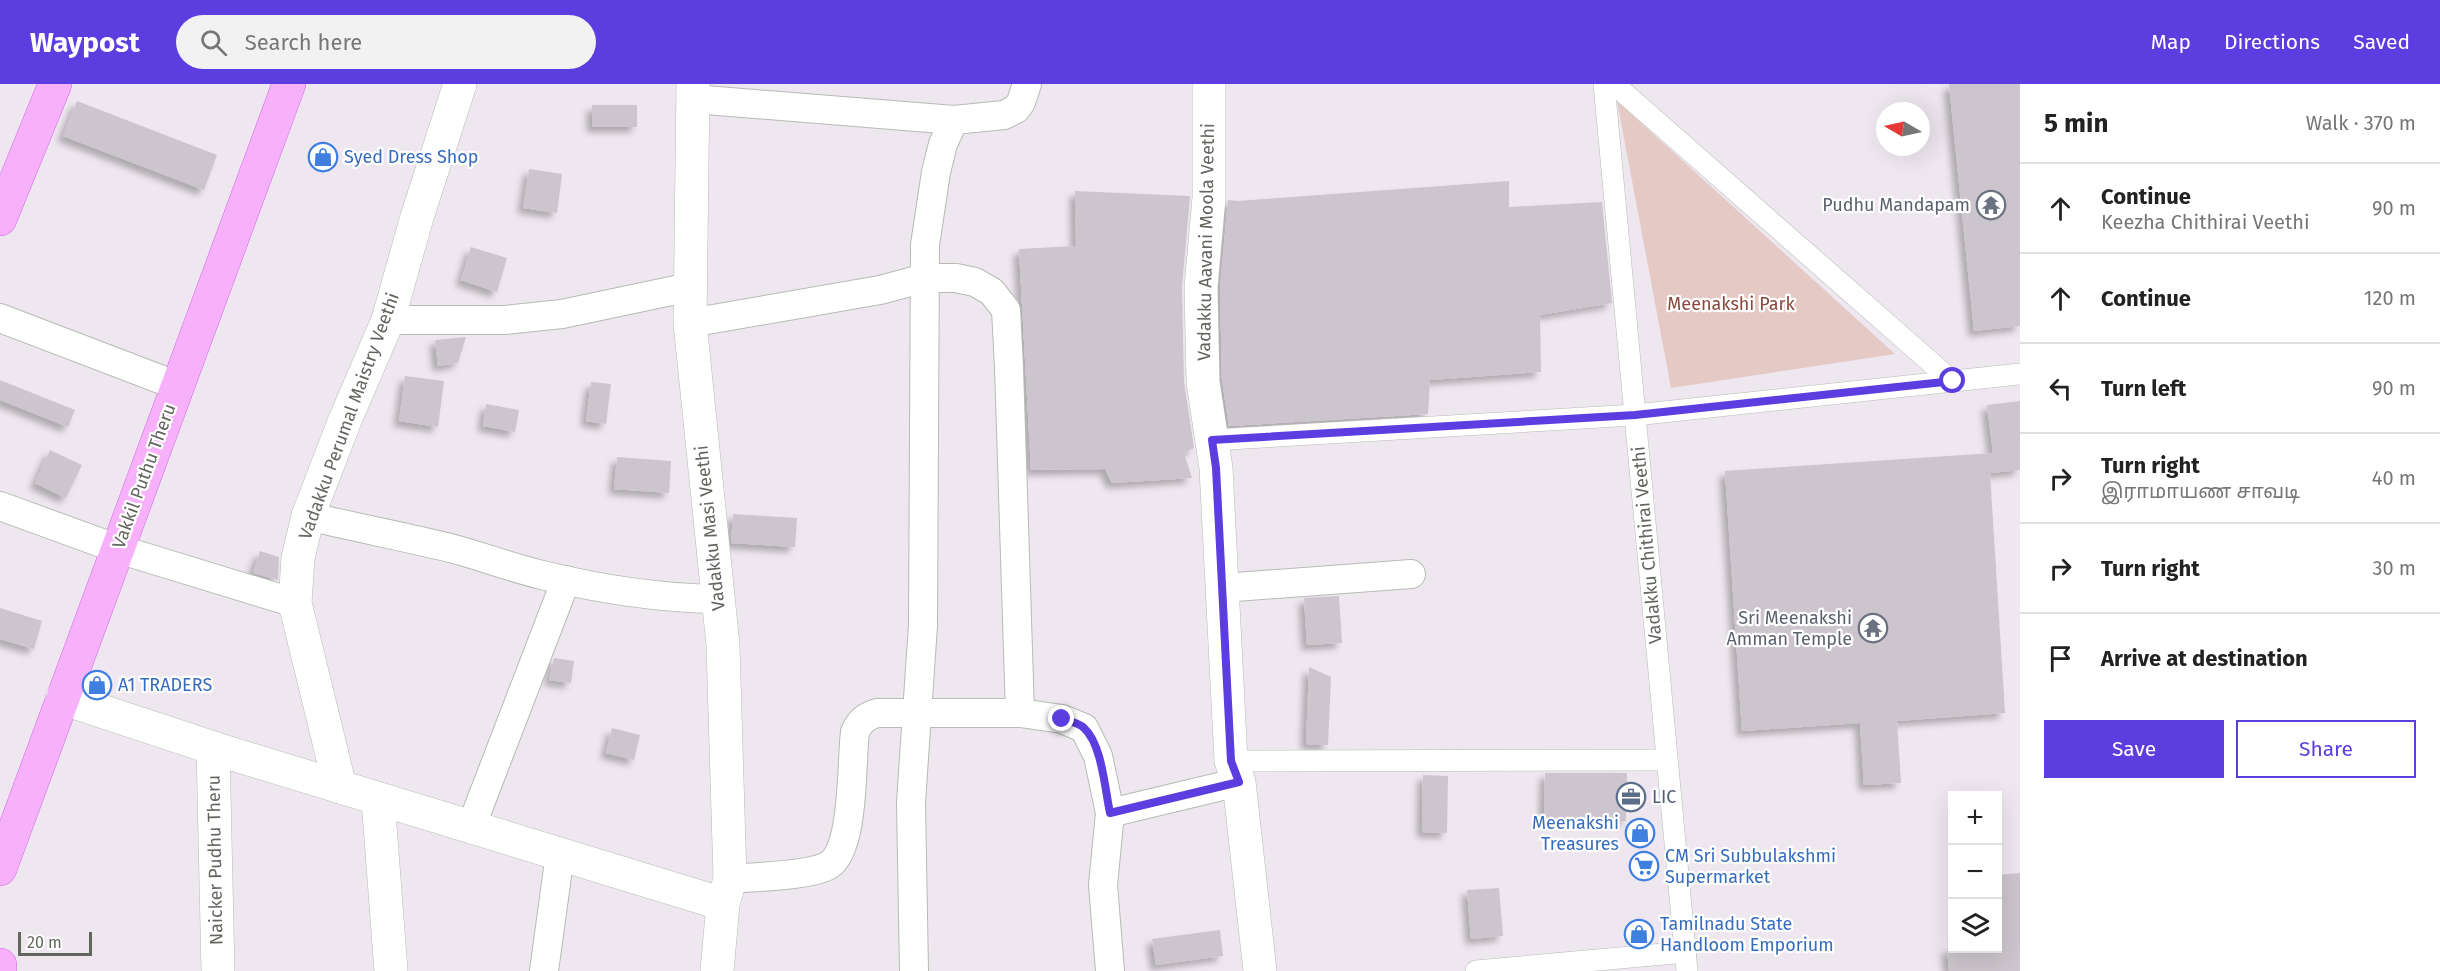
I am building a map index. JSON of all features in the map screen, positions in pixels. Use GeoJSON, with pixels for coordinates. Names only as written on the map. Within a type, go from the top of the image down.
{"type":"FeatureCollection","features":[{"type":"Feature","properties":{"kind":"main road"},"geometry":{"type":"LineString","coordinates":[[0,219],[55,84]]}},
{"type":"Feature","properties":{"kind":"main road","name":"Vakkil Puthu Theru"},"geometry":{"type":"LineString","coordinates":[[0,869],[289,84]]}},
{"type":"Feature","properties":{"kind":"main road"},"geometry":{"type":"LineString","coordinates":[[0,965],[0,971]]}},
{"type":"Feature","properties":{"kind":"street","name":"Vadakku Perumal Maistry Veethi"},"geometry":{"type":"LineString","coordinates":[[340,787],[295,603],[298,558],[308,516],[345,420],[388,320],[417,218],[460,84]]}},
{"type":"Feature","properties":{"kind":"street"},"geometry":{"type":"LineString","coordinates":[[693,91],[954,120],[1004,115],[1016,109],[1027,84]]}},
{"type":"Feature","properties":{"kind":"street","name":"Vadakku Aavani Moola Veethi"},"geometry":{"type":"LineString","coordinates":[[1209,84],[1209,198],[1201,288],[1203,382],[1216,468],[1235,771],[1260,971]]}},
{"type":"Feature","properties":{"kind":"street","name":"Vadakku Chithirai Veethi"},"geometry":{"type":"LineString","coordinates":[[1604,84],[1686,961]]}},
{"type":"Feature","properties":{"kind":"street"},"geometry":{"type":"LineString","coordinates":[[1614,84],[1953,381]]}},
{"type":"Feature","properties":{"kind":"street","name":"Vadakku Masi Veethi"},"geometry":{"type":"LineString","coordinates":[[693,91],[690,323],[723,645],[726,892],[717,971]]}},
{"type":"Feature","properties":{"kind":"street"},"geometry":{"type":"LineString","coordinates":[[914,971],[911,802],[924,601],[925,245],[936,172],[943,144],[954,120]]}},
{"type":"Feature","properties":{"kind":"street"},"geometry":{"type":"LineString","coordinates":[[690,323],[880,290],[925,279],[956,278],[975,282],[992,292],[1006,310],[1010,368],[1020,712]]}},
{"type":"Feature","properties":{"kind":"street"},"geometry":{"type":"LineString","coordinates":[[388,320],[505,320],[562,314],[690,287]]}},
{"type":"Feature","properties":{"kind":"street"},"geometry":{"type":"LineString","coordinates":[[0,318],[178,386]]}},
{"type":"Feature","properties":{"kind":"street"},"geometry":{"type":"LineString","coordinates":[[1212,440],[1635,415],[2020,374]]}},
{"type":"Feature","properties":{"kind":"street"},"geometry":{"type":"LineString","coordinates":[[0,506],[117,549],[295,603]]}},
{"type":"Feature","properties":{"kind":"street"},"geometry":{"type":"LineString","coordinates":[[308,516],[365,530],[417,539],[607,589],[685,598],[717,599]]}},
{"type":"Feature","properties":{"kind":"street"},"geometry":{"type":"LineString","coordinates":[[1222,588],[1411,574]]}},
{"type":"Feature","properties":{"kind":"street"},"geometry":{"type":"LineString","coordinates":[[471,827],[566,580]]}},
{"type":"Feature","properties":{"kind":"street"},"geometry":{"type":"LineString","coordinates":[[63,698],[213,748],[560,854],[726,892],[811,871],[830,864],[839,854],[848,826],[855,732],[865,717],[877,712],[918,714],[1020,712],[1062,719],[1084,728],[1098,756],[1110,813],[1103,885],[1110,971]]}},
{"type":"Feature","properties":{"kind":"street","name":"Naicker Pudhu Theru"},"geometry":{"type":"LineString","coordinates":[[213,748],[218,971]]}},
{"type":"Feature","properties":{"kind":"street"},"geometry":{"type":"LineString","coordinates":[[1110,813],[1235,771],[1667,760]]}},
{"type":"Feature","properties":{"kind":"street"},"geometry":{"type":"LineString","coordinates":[[378,799],[391,971]]}},
{"type":"Feature","properties":{"kind":"street"},"geometry":{"type":"LineString","coordinates":[[544,971],[560,854]]}},
{"type":"Feature","properties":{"kind":"street"},"geometry":{"type":"LineString","coordinates":[[1476,971],[1686,961]]}},
{"type":"Feature","properties":{"kind":"green space","name":"Meenakshi Park"},"geometry":{"type":"Polygon","coordinates":[[[1617,101],[1895,354],[1671,388],[1617,101]]]}},
{"type":"Feature","properties":{"kind":"building","name":"Pudhu Mandapam"},"geometry":{"type":"Polygon","coordinates":[[[1949,84],[2020,84],[2020,326],[1974,331],[1949,84]]]}},
{"type":"Feature","properties":{"kind":"building"},"geometry":{"type":"Polygon","coordinates":[[[77,101],[217,155],[204,190],[63,136],[77,101]]]}},
{"type":"Feature","properties":{"kind":"building"},"geometry":{"type":"Polygon","coordinates":[[[592,105],[637,105],[637,127],[592,127],[592,105]]]}},
{"type":"Feature","properties":{"kind":"building"},"geometry":{"type":"Polygon","coordinates":[[[529,169],[562,174],[557,213],[523,208],[529,169]]]}},
{"type":"Feature","properties":{"kind":"building"},"geometry":{"type":"Polygon","coordinates":[[[1509,181],[1509,207],[1602,202],[1612,303],[1540,315],[1541,372],[1430,380],[1428,414],[1229,426],[1222,380],[1220,288],[1228,200],[1509,181]]]}},
{"type":"Feature","properties":{"kind":"building"},"geometry":{"type":"Polygon","coordinates":[[[1075,191],[1190,196],[1182,287],[1184,382],[1194,448],[1184,453],[1192,478],[1112,483],[1105,469],[1031,470],[1019,249],[1076,246],[1075,191]]]}},
{"type":"Feature","properties":{"kind":"building"},"geometry":{"type":"Polygon","coordinates":[[[471,247],[507,258],[497,292],[461,280],[471,247]]]}},
{"type":"Feature","properties":{"kind":"building"},"geometry":{"type":"Polygon","coordinates":[[[466,337],[458,363],[438,366],[435,340],[466,337]]]}},
{"type":"Feature","properties":{"kind":"building"},"geometry":{"type":"Polygon","coordinates":[[[405,376],[444,381],[438,427],[399,421],[405,376]]]}},
{"type":"Feature","properties":{"kind":"building"},"geometry":{"type":"Polygon","coordinates":[[[0,380],[75,410],[68,427],[0,400],[0,380]]]}},
{"type":"Feature","properties":{"kind":"building"},"geometry":{"type":"Polygon","coordinates":[[[591,382],[611,384],[606,424],[586,421],[591,382]]]}},
{"type":"Feature","properties":{"kind":"building"},"geometry":{"type":"Polygon","coordinates":[[[2020,401],[2020,470],[1990,473],[2005,713],[1897,721],[1901,783],[1864,785],[1860,723],[1742,731],[1725,471],[1993,453],[1987,405],[2020,401]]]}},
{"type":"Feature","properties":{"kind":"building"},"geometry":{"type":"Polygon","coordinates":[[[486,404],[519,410],[515,432],[483,426],[486,404]]]}},
{"type":"Feature","properties":{"kind":"building"},"geometry":{"type":"Polygon","coordinates":[[[50,450],[82,465],[66,498],[35,483],[50,450]]]}},
{"type":"Feature","properties":{"kind":"building"},"geometry":{"type":"Polygon","coordinates":[[[617,457],[671,461],[669,493],[614,489],[617,457]]]}},
{"type":"Feature","properties":{"kind":"building"},"geometry":{"type":"Polygon","coordinates":[[[733,514],[797,518],[795,547],[731,543],[733,514]]]}},
{"type":"Feature","properties":{"kind":"building"},"geometry":{"type":"Polygon","coordinates":[[[260,551],[279,557],[278,580],[253,573],[260,551]]]}},
{"type":"Feature","properties":{"kind":"building"},"geometry":{"type":"Polygon","coordinates":[[[1339,596],[1342,643],[1307,645],[1304,598],[1339,596]]]}},
{"type":"Feature","properties":{"kind":"building"},"geometry":{"type":"Polygon","coordinates":[[[0,608],[42,621],[34,649],[0,639],[0,608]]]}},
{"type":"Feature","properties":{"kind":"building"},"geometry":{"type":"Polygon","coordinates":[[[554,658],[574,661],[571,683],[549,680],[554,658]]]}},
{"type":"Feature","properties":{"kind":"building"},"geometry":{"type":"Polygon","coordinates":[[[1309,667],[1331,677],[1328,745],[1306,744],[1309,667]]]}},
{"type":"Feature","properties":{"kind":"building"},"geometry":{"type":"Polygon","coordinates":[[[612,728],[640,735],[634,760],[606,753],[612,728]]]}},
{"type":"Feature","properties":{"kind":"building"},"geometry":{"type":"Polygon","coordinates":[[[1545,773],[1627,773],[1626,821],[1544,820],[1545,773]]]}},
{"type":"Feature","properties":{"kind":"building"},"geometry":{"type":"Polygon","coordinates":[[[1423,775],[1448,776],[1447,833],[1422,832],[1423,775]]]}},
{"type":"Feature","properties":{"kind":"building"},"geometry":{"type":"Polygon","coordinates":[[[2020,873],[2020,971],[1949,971],[1947,948],[1948,953],[2002,953],[2002,875],[2020,873]]]}},
{"type":"Feature","properties":{"kind":"building"},"geometry":{"type":"Polygon","coordinates":[[[1499,888],[1503,936],[1471,939],[1467,890],[1499,888]]]}},
{"type":"Feature","properties":{"kind":"building"},"geometry":{"type":"Polygon","coordinates":[[[1220,930],[1223,956],[1156,965],[1152,939],[1220,930]]]}},
{"type":"Feature","properties":{"kind":"place","name":"Syed Dress Shop"},"geometry":{"type":"Point","coordinates":[323,157]}},
{"type":"Feature","properties":{"kind":"place","name":"Pudhu Mandapam"},"geometry":{"type":"Point","coordinates":[1991,205]}},
{"type":"Feature","properties":{"kind":"place","name":"Sri Meenakshi Amman Temple"},"geometry":{"type":"Point","coordinates":[1873,628]}},
{"type":"Feature","properties":{"kind":"place","name":"A1 TRADERS"},"geometry":{"type":"Point","coordinates":[97,685]}},
{"type":"Feature","properties":{"kind":"place","name":"LIC"},"geometry":{"type":"Point","coordinates":[1631,797]}},
{"type":"Feature","properties":{"kind":"place","name":"Meenakshi Treasures"},"geometry":{"type":"Point","coordinates":[1640,833]}},
{"type":"Feature","properties":{"kind":"place","name":"CM Sri Subbulakshmi Supermarket"},"geometry":{"type":"Point","coordinates":[1644,866]}},
{"type":"Feature","properties":{"kind":"place","name":"Tamilnadu State Handloom Emporium"},"geometry":{"type":"Point","coordinates":[1639,934]}},
{"type":"Feature","properties":{"kind":"route"},"geometry":{"type":"LineString","coordinates":[[1062,719],[1084,728],[1093,742],[1110,813],[1239,782],[1231,761],[1216,468],[1212,440],[1635,415],[1953,381]]}}]}
